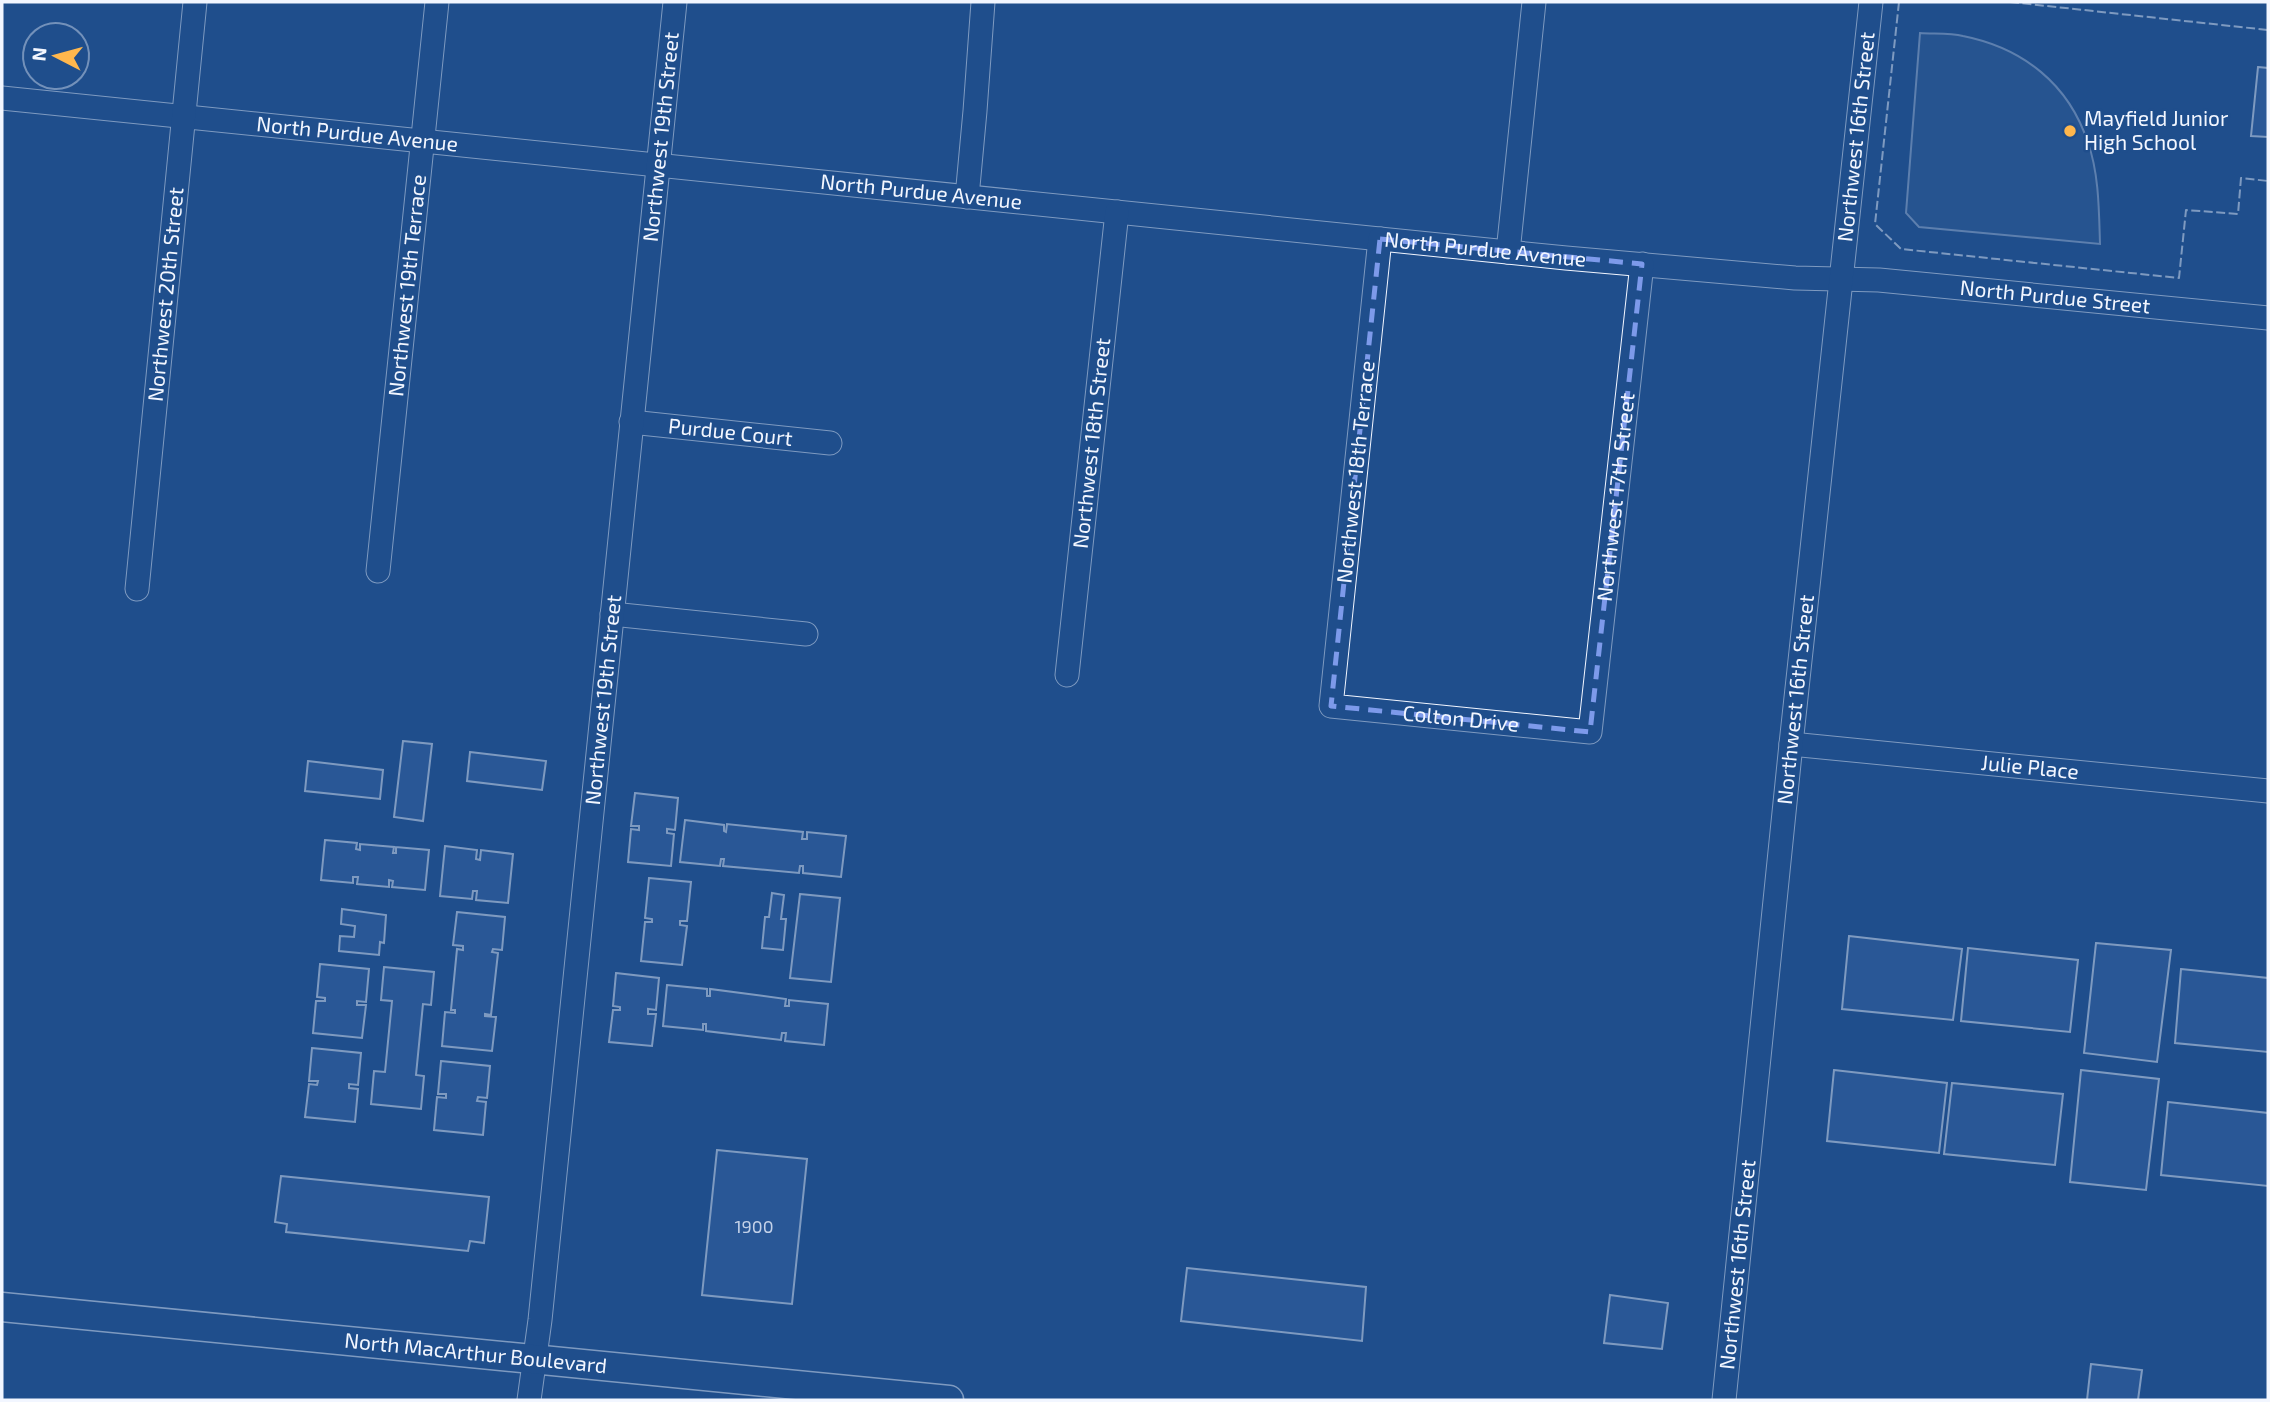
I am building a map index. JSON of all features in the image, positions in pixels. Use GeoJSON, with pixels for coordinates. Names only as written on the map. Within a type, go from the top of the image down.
{"type":"FeatureCollection","features":[{"type":"Feature","properties":{"kind":"main road","name":"North MacArthur Boulevard"},"geometry":{"type":"LineString","coordinates":[[2,1307],[949,1400]]}},
{"type":"Feature","properties":{"kind":"street","name":"Northwest 20th Street"},"geometry":{"type":"LineString","coordinates":[[136,589],[195,2]]}},
{"type":"Feature","properties":{"kind":"street","name":"Northwest 19th Terrace"},"geometry":{"type":"LineString","coordinates":[[378,571],[436,2]]}},
{"type":"Feature","properties":{"kind":"street","name":"Northwest 19th Street"},"geometry":{"type":"LineString","coordinates":[[529,1400],[675,2]]}},
{"type":"Feature","properties":{"kind":"street"},"geometry":{"type":"LineString","coordinates":[[967,197],[982,2]]}},
{"type":"Feature","properties":{"kind":"street"},"geometry":{"type":"LineString","coordinates":[[1508,252],[1534,2]]}},
{"type":"Feature","properties":{"kind":"street","name":"Northwest 16th Street"},"geometry":{"type":"LineString","coordinates":[[1724,1400],[1871,2]]}},
{"type":"Feature","properties":{"kind":"street","name":"North Purdue Avenue"},"geometry":{"type":"LineString","coordinates":[[2,98],[1508,252],[1795,278],[1842,279]]}},
{"type":"Feature","properties":{"kind":"street","name":"Northwest 18th Street"},"geometry":{"type":"LineString","coordinates":[[1067,675],[1117,212]]}},
{"type":"Feature","properties":{"kind":"street","name":"Northwest 18th Terrace"},"geometry":{"type":"LineString","coordinates":[[1331,706],[1380,239]]}},
{"type":"Feature","properties":{"kind":"street","name":"Northwest 17th Street"},"geometry":{"type":"LineString","coordinates":[[1590,732],[1642,264]]}},
{"type":"Feature","properties":{"kind":"street","name":"North Purdue Street"},"geometry":{"type":"LineString","coordinates":[[1842,279],[1879,280],[2268,318]]}},
{"type":"Feature","properties":{"kind":"street","name":"Purdue Court"},"geometry":{"type":"LineString","coordinates":[[631,422],[830,443]]}},
{"type":"Feature","properties":{"kind":"street"},"geometry":{"type":"LineString","coordinates":[[612,614],[806,634]]}},
{"type":"Feature","properties":{"kind":"street","name":"Colton Drive"},"geometry":{"type":"LineString","coordinates":[[1331,706],[1590,732]]}},
{"type":"Feature","properties":{"kind":"street","name":"Julie Place"},"geometry":{"type":"LineString","coordinates":[[1791,744],[2268,791]]}},
{"type":"Feature","properties":{"kind":"highlighted area"},"geometry":{"type":"Polygon","coordinates":[[[1380,239],[1642,264],[1590,732],[1331,706],[1380,239]]]}},
{"type":"Feature","properties":{"kind":"shaded area"},"geometry":{"type":"Polygon","coordinates":[[[1920,33],[1963,36],[2005,49],[2041,72],[2056,86],[2080,122],[2092,155],[2098,193],[2100,244],[1919,227],[1906,213],[1920,33]]]}},
{"type":"Feature","properties":{"kind":"building"},"geometry":{"type":"Polygon","coordinates":[[[2258,67],[2268,68],[2268,137],[2251,136],[2258,67]]]}},
{"type":"Feature","properties":{"kind":"building"},"geometry":{"type":"Polygon","coordinates":[[[403,741],[432,744],[423,821],[394,817],[403,741]]]}},
{"type":"Feature","properties":{"kind":"building"},"geometry":{"type":"Polygon","coordinates":[[[470,752],[546,761],[542,790],[467,781],[470,752]]]}},
{"type":"Feature","properties":{"kind":"building"},"geometry":{"type":"Polygon","coordinates":[[[308,761],[383,770],[380,799],[305,791],[308,761]]]}},
{"type":"Feature","properties":{"kind":"building"},"geometry":{"type":"Polygon","coordinates":[[[635,793],[678,798],[675,830],[667,829],[667,833],[674,834],[671,866],[628,862],[631,829],[639,830],[639,826],[631,826],[635,793]]]}},
{"type":"Feature","properties":{"kind":"building"},"geometry":{"type":"Polygon","coordinates":[[[685,820],[724,825],[726,832],[727,824],[803,832],[802,839],[807,839],[807,832],[846,836],[841,877],[803,873],[803,866],[800,866],[799,873],[723,866],[724,859],[721,859],[720,866],[680,862],[685,820]]]}},
{"type":"Feature","properties":{"kind":"building"},"geometry":{"type":"Polygon","coordinates":[[[325,840],[357,843],[356,849],[360,850],[360,844],[394,847],[393,853],[396,853],[396,847],[429,850],[425,890],[392,887],[393,881],[389,880],[389,887],[357,884],[358,877],[353,877],[353,883],[321,880],[325,840]]]}},
{"type":"Feature","properties":{"kind":"building"},"geometry":{"type":"Polygon","coordinates":[[[445,846],[477,850],[476,859],[480,860],[481,850],[513,854],[508,903],[476,900],[477,891],[473,891],[472,899],[440,896],[445,846]]]}},
{"type":"Feature","properties":{"kind":"building"},"geometry":{"type":"Polygon","coordinates":[[[649,878],[691,882],[687,921],[680,921],[680,925],[687,926],[682,965],[641,961],[645,922],[652,922],[652,919],[645,918],[649,878]]]}},
{"type":"Feature","properties":{"kind":"building"},"geometry":{"type":"Polygon","coordinates":[[[772,893],[784,895],[781,919],[786,919],[783,950],[762,948],[765,917],[769,917],[772,893]]]}},
{"type":"Feature","properties":{"kind":"building"},"geometry":{"type":"Polygon","coordinates":[[[800,894],[840,898],[831,982],[790,978],[800,894]]]}},
{"type":"Feature","properties":{"kind":"building"},"geometry":{"type":"Polygon","coordinates":[[[342,909],[386,915],[384,943],[380,942],[379,955],[339,951],[340,936],[354,937],[355,926],[341,924],[342,909]]]}},
{"type":"Feature","properties":{"kind":"building"},"geometry":{"type":"Polygon","coordinates":[[[457,912],[505,917],[502,950],[493,949],[492,952],[498,953],[491,1015],[485,1014],[496,1017],[492,1051],[442,1046],[445,1012],[455,1013],[455,1010],[451,1010],[457,949],[463,950],[463,946],[453,945],[457,912]]]}},
{"type":"Feature","properties":{"kind":"building"},"geometry":{"type":"Polygon","coordinates":[[[1849,936],[1962,949],[1953,1020],[1842,1009],[1849,936]]]}},
{"type":"Feature","properties":{"kind":"building"},"geometry":{"type":"Polygon","coordinates":[[[2096,943],[2171,950],[2157,1062],[2084,1053],[2096,943]]]}},
{"type":"Feature","properties":{"kind":"building"},"geometry":{"type":"Polygon","coordinates":[[[1968,948],[2078,960],[2070,1032],[1961,1021],[1968,948]]]}},
{"type":"Feature","properties":{"kind":"building"},"geometry":{"type":"Polygon","coordinates":[[[320,964],[369,969],[366,1002],[357,1001],[357,1005],[366,1005],[362,1038],[313,1033],[316,1001],[325,1001],[325,998],[317,997],[320,964]]]}},
{"type":"Feature","properties":{"kind":"building"},"geometry":{"type":"Polygon","coordinates":[[[384,967],[434,972],[431,1005],[423,1004],[416,1075],[424,1076],[421,1109],[371,1104],[374,1071],[385,1072],[392,1001],[381,1000],[384,967]]]}},
{"type":"Feature","properties":{"kind":"building"},"geometry":{"type":"Polygon","coordinates":[[[2181,969],[2268,978],[2268,1052],[2175,1043],[2181,969]]]}},
{"type":"Feature","properties":{"kind":"building"},"geometry":{"type":"Polygon","coordinates":[[[616,973],[659,978],[656,1010],[648,1009],[648,1014],[656,1014],[652,1046],[609,1042],[613,1010],[620,1010],[620,1007],[613,1006],[616,973]]]}},
{"type":"Feature","properties":{"kind":"building"},"geometry":{"type":"Polygon","coordinates":[[[667,985],[707,989],[707,996],[710,996],[710,989],[786,999],[785,1006],[789,1006],[789,1000],[828,1004],[824,1045],[785,1041],[786,1033],[782,1033],[781,1040],[706,1031],[706,1024],[703,1024],[703,1030],[663,1026],[667,985]]]}},
{"type":"Feature","properties":{"kind":"building"},"geometry":{"type":"Polygon","coordinates":[[[312,1048],[361,1053],[358,1085],[349,1084],[349,1088],[358,1089],[355,1122],[305,1117],[309,1084],[317,1085],[318,1081],[309,1081],[312,1048]]]}},
{"type":"Feature","properties":{"kind":"building"},"geometry":{"type":"Polygon","coordinates":[[[441,1061],[490,1066],[487,1098],[478,1097],[477,1101],[486,1102],[483,1135],[434,1130],[437,1097],[446,1098],[446,1094],[438,1094],[441,1061]]]}},
{"type":"Feature","properties":{"kind":"building"},"geometry":{"type":"Polygon","coordinates":[[[1834,1070],[1947,1083],[1939,1153],[1827,1141],[1834,1070]]]}},
{"type":"Feature","properties":{"kind":"building"},"geometry":{"type":"Polygon","coordinates":[[[2081,1070],[2159,1079],[2146,1190],[2070,1182],[2081,1070]]]}},
{"type":"Feature","properties":{"kind":"building"},"geometry":{"type":"Polygon","coordinates":[[[1952,1083],[2063,1094],[2055,1165],[1944,1154],[1952,1083]]]}},
{"type":"Feature","properties":{"kind":"building"},"geometry":{"type":"Polygon","coordinates":[[[2168,1102],[2268,1113],[2268,1186],[2161,1175],[2168,1102]]]}},
{"type":"Feature","properties":{"kind":"building"},"geometry":{"type":"Polygon","coordinates":[[[717,1150],[807,1159],[792,1304],[702,1295],[717,1150]]]}},
{"type":"Feature","properties":{"kind":"building"},"geometry":{"type":"Polygon","coordinates":[[[281,1176],[489,1197],[484,1243],[470,1241],[468,1251],[286,1232],[287,1224],[275,1222],[281,1176]]]}},
{"type":"Feature","properties":{"kind":"building"},"geometry":{"type":"Polygon","coordinates":[[[1187,1268],[1366,1287],[1362,1341],[1181,1321],[1187,1268]]]}},
{"type":"Feature","properties":{"kind":"building"},"geometry":{"type":"Polygon","coordinates":[[[1610,1295],[1668,1303],[1662,1349],[1604,1343],[1610,1295]]]}},
{"type":"Feature","properties":{"kind":"building"},"geometry":{"type":"Polygon","coordinates":[[[2091,1364],[2142,1370],[2138,1400],[2087,1400],[2091,1364]]]}},
{"type":"Feature","properties":{"kind":"fence"},"geometry":{"type":"LineString","coordinates":[[1899,2],[1875,224],[1901,249],[2179,278],[2186,210],[2238,214],[2241,178],[2268,181]]}},
{"type":"Feature","properties":{"kind":"fence"},"geometry":{"type":"LineString","coordinates":[[2010,2],[2268,30]]}},
{"type":"Feature","properties":{"kind":"place","name":"Mayfield Junior High School"},"geometry":{"type":"Point","coordinates":[2070,131]}}]}
